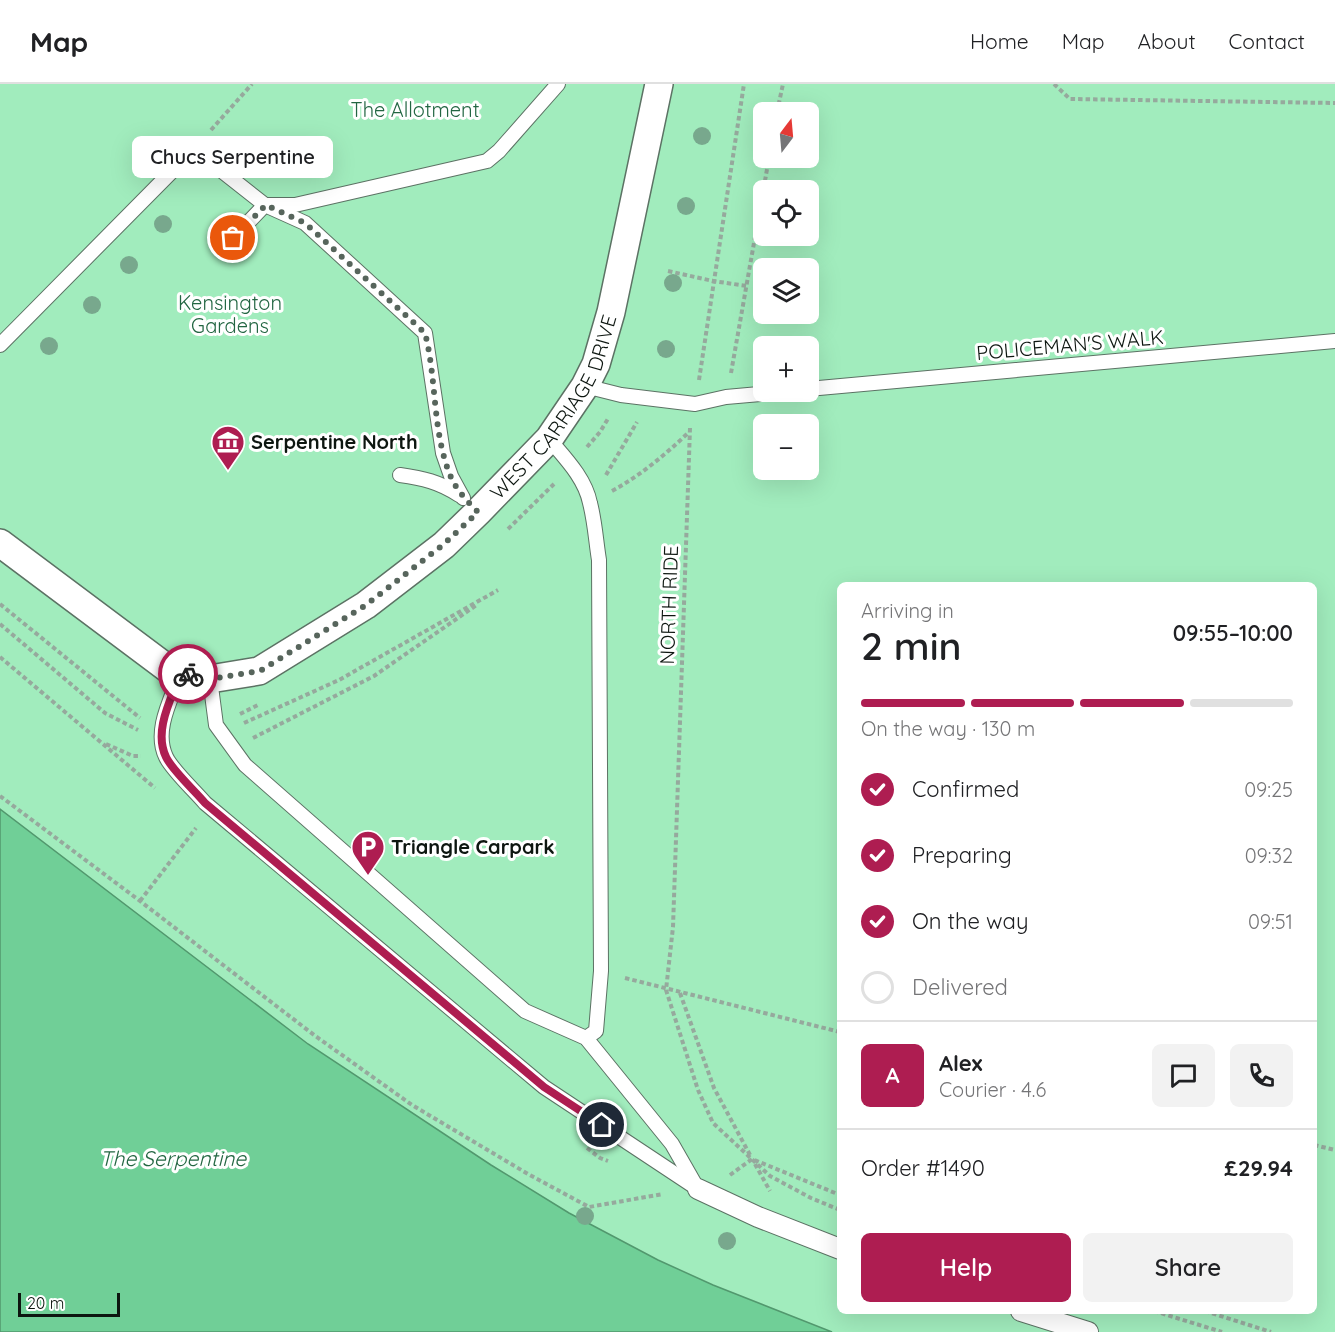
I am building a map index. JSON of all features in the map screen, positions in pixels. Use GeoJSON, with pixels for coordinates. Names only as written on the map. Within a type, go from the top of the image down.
{"type":"FeatureCollection","features":[{"type":"Feature","properties":{"kind":"street","name":"WEST CARRIAGE DRIVE"},"geometry":{"type":"LineString","coordinates":[[0,543],[167,669],[210,679],[260,671],[366,605],[444,544],[471,505],[549,439],[585,386],[596,364],[611,312],[659,84]]}},
{"type":"Feature","properties":{"kind":"street"},"geometry":{"type":"LineString","coordinates":[[698,1189],[837,1248]]}},
{"type":"Feature","properties":{"kind":"street"},"geometry":{"type":"LineString","coordinates":[[1031,1314],[1088,1332]]}},
{"type":"Feature","properties":{"kind":"lane"},"geometry":{"type":"LineString","coordinates":[[233,238],[266,205],[295,205],[487,161],[499,152],[558,84]]}},
{"type":"Feature","properties":{"kind":"lane"},"geometry":{"type":"LineString","coordinates":[[0,345],[194,149],[266,205],[305,223],[425,333],[443,453],[450,477],[471,505]]}},
{"type":"Feature","properties":{"kind":"lane","name":"POLICEMAN'S WALK"},"geometry":{"type":"LineString","coordinates":[[819,388],[1335,340]]}},
{"type":"Feature","properties":{"kind":"lane"},"geometry":{"type":"LineString","coordinates":[[585,386],[649,400],[695,404],[726,397],[753,395]]}},
{"type":"Feature","properties":{"kind":"lane"},"geometry":{"type":"LineString","coordinates":[[549,439],[571,466],[590,502],[598,560],[601,971],[596,1030],[586,1038]]}},
{"type":"Feature","properties":{"kind":"lane"},"geometry":{"type":"LineString","coordinates":[[400,475],[424,478],[445,486],[471,505]]}},
{"type":"Feature","properties":{"kind":"lane"},"geometry":{"type":"LineString","coordinates":[[181,672],[161,730],[162,743],[166,758],[205,803],[544,1087],[698,1189]]}},
{"type":"Feature","properties":{"kind":"lane"},"geometry":{"type":"LineString","coordinates":[[210,679],[216,724],[244,765],[525,1011],[586,1038],[672,1144],[698,1189]]}},
{"type":"Feature","properties":{"kind":"path"},"geometry":{"type":"LineString","coordinates":[[194,149],[252,84]]}},
{"type":"Feature","properties":{"kind":"path","name":"NORTH RIDE"},"geometry":{"type":"LineString","coordinates":[[744,84],[689,431],[673,927],[666,990],[698,1090],[713,1123],[752,1159]]}},
{"type":"Feature","properties":{"kind":"path"},"geometry":{"type":"LineString","coordinates":[[779,102],[783,84]]}},
{"type":"Feature","properties":{"kind":"path"},"geometry":{"type":"LineString","coordinates":[[1054,84],[1070,99],[1335,103]]}},
{"type":"Feature","properties":{"kind":"path"},"geometry":{"type":"LineString","coordinates":[[726,397],[767,168]]}},
{"type":"Feature","properties":{"kind":"path"},"geometry":{"type":"LineString","coordinates":[[668,271],[747,286]]}},
{"type":"Feature","properties":{"kind":"path"},"geometry":{"type":"LineString","coordinates":[[590,502],[649,400]]}},
{"type":"Feature","properties":{"kind":"path"},"geometry":{"type":"LineString","coordinates":[[590,502],[630,481],[663,458],[689,431]]}},
{"type":"Feature","properties":{"kind":"path"},"geometry":{"type":"LineString","coordinates":[[233,748],[374,676],[498,590],[389,652]]}},
{"type":"Feature","properties":{"kind":"path"},"geometry":{"type":"LineString","coordinates":[[0,796],[314,1035],[412,1105],[528,1174],[589,1206],[698,1189],[736,1172],[752,1159]]}},
{"type":"Feature","properties":{"kind":"path"},"geometry":{"type":"LineString","coordinates":[[140,901],[199,824]]}},
{"type":"Feature","properties":{"kind":"path"},"geometry":{"type":"LineString","coordinates":[[601,971],[666,990],[837,1031]]}},
{"type":"Feature","properties":{"kind":"path"},"geometry":{"type":"LineString","coordinates":[[680,993],[714,1088],[795,1232]]}},
{"type":"Feature","properties":{"kind":"path"},"geometry":{"type":"LineString","coordinates":[[1317,1146],[1335,1150]]}},
{"type":"Feature","properties":{"kind":"path"},"geometry":{"type":"LineString","coordinates":[[752,1159],[837,1194]]}},
{"type":"Feature","properties":{"kind":"path"},"geometry":{"type":"LineString","coordinates":[[752,1159],[770,1176],[811,1198],[837,1208]]}},
{"type":"Feature","properties":{"kind":"path"},"geometry":{"type":"LineString","coordinates":[[1164,1314],[1221,1332]]}},
{"type":"Feature","properties":{"kind":"path"},"geometry":{"type":"LineString","coordinates":[[1214,1314],[1271,1332]]}},
{"type":"Feature","properties":{"kind":"green space"},"geometry":{"type":"Polygon","coordinates":[[[0,84],[1335,84],[1335,1332],[0,1332],[0,84]]]}},
{"type":"Feature","properties":{"kind":"water","name":"The Serpentine"},"geometry":{"type":"Polygon","coordinates":[[[0,809],[308,1044],[491,1165],[569,1213],[658,1260],[713,1285],[832,1332],[0,1332],[0,809]]]}},
{"type":"Feature","properties":{"kind":"way so far"},"geometry":{"type":"LineString","coordinates":[[188,674],[210,679],[260,671],[366,605],[444,544],[478,512],[463,498],[450,477],[438,427],[425,333],[305,223],[266,205],[233,238]]}},
{"type":"Feature","properties":{"kind":"place","name":"Chucs Serpentine"},"geometry":{"type":"Point","coordinates":[233,238]}},
{"type":"Feature","properties":{"kind":"place","name":"Serpentine North"},"geometry":{"type":"Point","coordinates":[228,471]}},
{"type":"Feature","properties":{"kind":"place","name":"Triangle Carpark"},"geometry":{"type":"Point","coordinates":[368,876]}},
{"type":"Feature","properties":{"kind":"route"},"geometry":{"type":"LineString","coordinates":[[188,674],[181,672],[161,730],[162,743],[166,758],[205,803],[544,1087],[602,1125]]}},
{"type":"Feature","properties":{"kind":"park label","name":"The Allotment"},"geometry":{"type":"Point","coordinates":[415,110]}},
{"type":"Feature","properties":{"kind":"park label","name":"Kensington Gardens"},"geometry":{"type":"Point","coordinates":[230,314]}}]}
